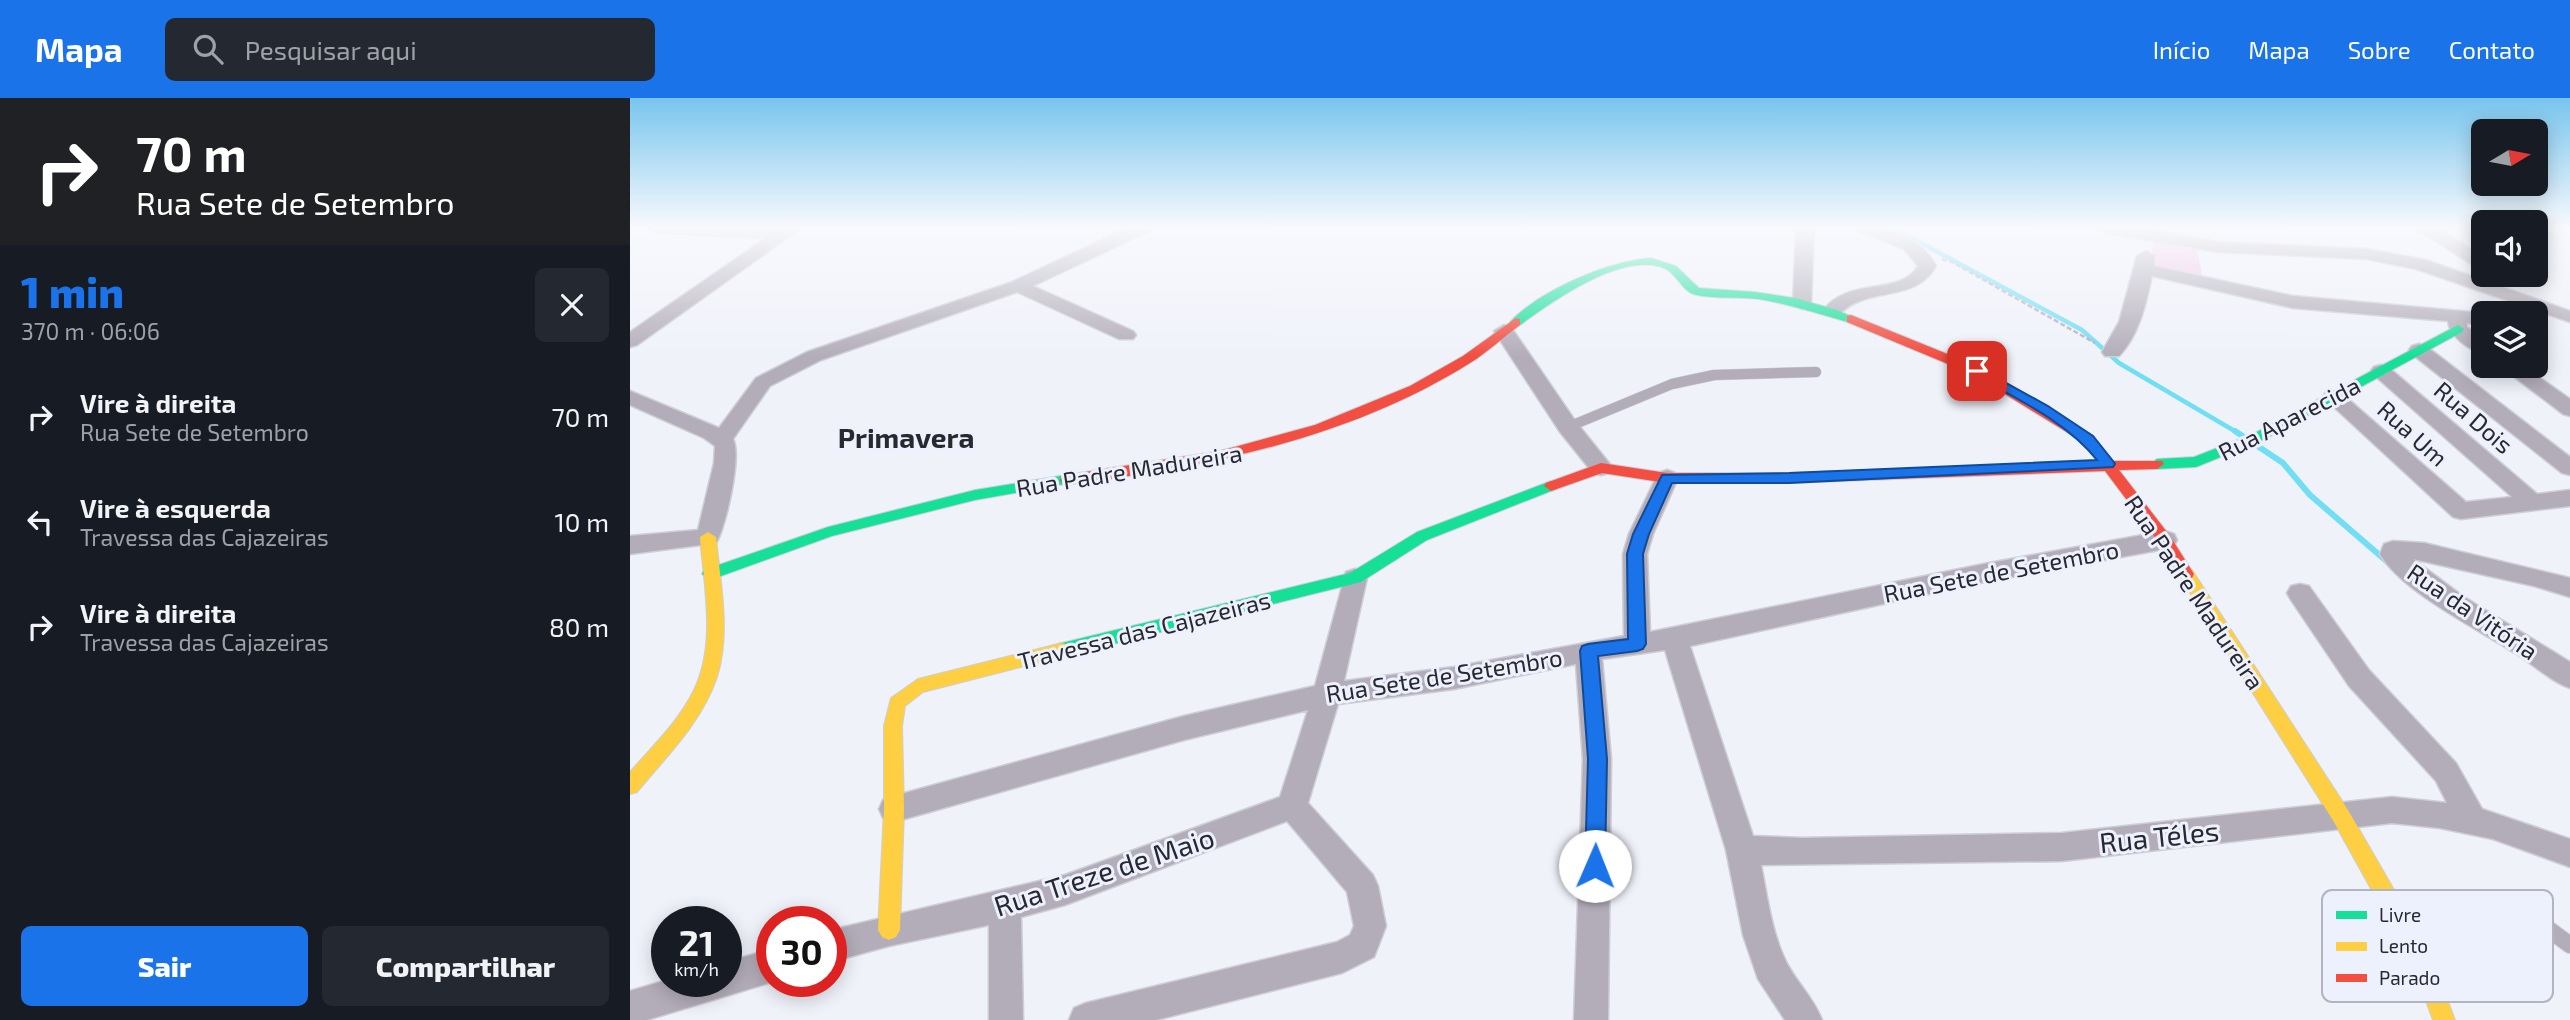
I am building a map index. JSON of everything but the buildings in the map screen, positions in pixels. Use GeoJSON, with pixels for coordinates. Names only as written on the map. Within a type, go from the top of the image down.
{"type":"FeatureCollection","features":[{"type":"Feature","properties":{"kind":"street"},"geometry":{"type":"LineString","coordinates":[[630,341],[730,271]]}},
{"type":"Feature","properties":{"kind":"street"},"geometry":{"type":"LineString","coordinates":[[722,439],[763,382],[771,376],[814,356],[1018,286],[1050,271]]}},
{"type":"Feature","properties":{"kind":"street","name":"Rua Padre Madureira"},"geometry":{"type":"LineString","coordinates":[[710,574],[812,536],[976,494],[1166,468],[1259,448],[1339,421],[1407,392],[1458,365],[1562,291],[1582,280],[1613,271]]}},
{"type":"Feature","properties":{"kind":"street","name":"Rua Padre Madureira"},"geometry":{"type":"LineString","coordinates":[[1678,271],[1689,286],[1699,292],[1744,293],[1802,303],[1832,312],[1952,360],[2000,383],[2088,439],[2165,540],[2341,816],[2383,890]]}},
{"type":"Feature","properties":{"kind":"street"},"geometry":{"type":"LineString","coordinates":[[1802,303],[1803,271]]}},
{"type":"Feature","properties":{"kind":"street"},"geometry":{"type":"LineString","coordinates":[[1832,312],[1850,296],[1918,280],[1924,271]]}},
{"type":"Feature","properties":{"kind":"street"},"geometry":{"type":"LineString","coordinates":[[2112,352],[2123,339],[2144,271]]}},
{"type":"Feature","properties":{"kind":"street"},"geometry":{"type":"LineString","coordinates":[[2154,271],[2293,302],[2388,308],[2458,324],[2471,321]]}},
{"type":"Feature","properties":{"kind":"street"},"geometry":{"type":"LineString","coordinates":[[2439,271],[2522,301]]}},
{"type":"Feature","properties":{"kind":"street"},"geometry":{"type":"LineString","coordinates":[[1018,286],[1126,335]]}},
{"type":"Feature","properties":{"kind":"street"},"geometry":{"type":"LineString","coordinates":[[2521,287],[2570,317]]}},
{"type":"Feature","properties":{"kind":"street"},"geometry":{"type":"LineString","coordinates":[[2548,310],[2570,317]]}},
{"type":"Feature","properties":{"kind":"street"},"geometry":{"type":"LineString","coordinates":[[2458,324],[2471,336]]}},
{"type":"Feature","properties":{"kind":"street","name":"Rua Aparecida"},"geometry":{"type":"LineString","coordinates":[[2108,464],[2196,462],[2241,444],[2419,350],[2458,324]]}},
{"type":"Feature","properties":{"kind":"street"},"geometry":{"type":"LineString","coordinates":[[1504,331],[1568,427],[1601,468]]}},
{"type":"Feature","properties":{"kind":"street"},"geometry":{"type":"LineString","coordinates":[[2419,350],[2570,468]]}},
{"type":"Feature","properties":{"kind":"street","name":"Rua Dois"},"geometry":{"type":"LineString","coordinates":[[2381,371],[2533,503]]}},
{"type":"Feature","properties":{"kind":"street"},"geometry":{"type":"LineString","coordinates":[[2527,378],[2570,409]]}},
{"type":"Feature","properties":{"kind":"street"},"geometry":{"type":"LineString","coordinates":[[630,397],[722,439],[726,446],[725,463],[708,537],[713,650],[708,677],[695,701],[630,786]]}},
{"type":"Feature","properties":{"kind":"street","name":"Rua Um"},"geometry":{"type":"LineString","coordinates":[[2333,397],[2457,509],[2465,512],[2533,503]]}},
{"type":"Feature","properties":{"kind":"street","name":"Travessa das Cajazeiras"},"geometry":{"type":"LineString","coordinates":[[890,930],[894,809],[893,726],[895,711],[903,696],[918,686],[1355,578],[1422,536],[1601,468],[1667,478],[1789,478],[2108,464]]}},
{"type":"Feature","properties":{"kind":"street"},"geometry":{"type":"LineString","coordinates":[[1637,644],[1635,554],[1641,534],[1667,478]]}},
{"type":"Feature","properties":{"kind":"street"},"geometry":{"type":"LineString","coordinates":[[2533,503],[2570,498]]}},
{"type":"Feature","properties":{"kind":"street"},"geometry":{"type":"LineString","coordinates":[[630,545],[708,537]]}},
{"type":"Feature","properties":{"kind":"street","name":"Rua Sete de Setembro"},"geometry":{"type":"LineString","coordinates":[[894,809],[1184,728],[1328,694],[1454,678],[1588,651],[1675,639],[1984,573],[2165,540]]}},
{"type":"Feature","properties":{"kind":"street","name":"Rua da Vitória"},"geometry":{"type":"LineString","coordinates":[[2570,588],[2525,573],[2428,553],[2404,549],[2393,550],[2392,554],[2402,565],[2467,610],[2570,677]]}},
{"type":"Feature","properties":{"kind":"street"},"geometry":{"type":"LineString","coordinates":[[1086,1020],[1142,1013],[1342,957],[1362,946],[1370,926],[1362,886],[1292,806],[1328,694],[1355,578]]}},
{"type":"Feature","properties":{"kind":"street"},"geometry":{"type":"LineString","coordinates":[[2300,593],[2359,678],[2445,772],[2472,821]]}},
{"type":"Feature","properties":{"kind":"street"},"geometry":{"type":"LineString","coordinates":[[1675,639],[1742,850],[1759,935],[1770,967],[1804,1020]]}},
{"type":"Feature","properties":{"kind":"street"},"geometry":{"type":"LineString","coordinates":[[1588,651],[1597,759],[1591,1020]]}},
{"type":"Feature","properties":{"kind":"street","name":"Rua Treze de Maio"},"geometry":{"type":"LineString","coordinates":[[847,942],[1005,906],[1077,886],[1292,806]]}},
{"type":"Feature","properties":{"kind":"street","name":"Rua Téles"},"geometry":{"type":"LineString","coordinates":[[1742,850],[1802,852],[2062,847],[2392,810],[2493,825],[2570,853]]}},
{"type":"Feature","properties":{"kind":"street"},"geometry":{"type":"LineString","coordinates":[[1005,906],[1006,1020]]}},
{"type":"Feature","properties":{"kind":"street"},"geometry":{"type":"LineString","coordinates":[[630,1008],[666,997]]}},
{"type":"Feature","properties":{"kind":"street","name":"Rua Padre Madureira"},"geometry":{"type":"LineString","coordinates":[[2437,1002],[2444,1020]]}},
{"type":"Feature","properties":{"kind":"lane"},"geometry":{"type":"LineString","coordinates":[[1568,427],[1672,384],[1714,375],[1816,372]]}},
{"type":"Feature","properties":{"kind":"lane"},"geometry":{"type":"LineString","coordinates":[[2553,932],[2570,944]]}},
{"type":"Feature","properties":{"kind":"path"},"geometry":{"type":"LineString","coordinates":[[1968,271],[2112,352]]}},
{"type":"Feature","properties":{"kind":"shaded area"},"geometry":{"type":"Polygon","coordinates":[[[2160,271],[2201,271],[2203,280],[2160,271]]]}},
{"type":"Feature","properties":{"kind":"waterway"},"geometry":{"type":"LineString","coordinates":[[1973,271],[2082,330],[2119,363],[2238,433]]}},
{"type":"Feature","properties":{"kind":"waterway"},"geometry":{"type":"LineString","coordinates":[[2238,433],[2244,437]]}},
{"type":"Feature","properties":{"kind":"waterway"},"geometry":{"type":"LineString","coordinates":[[2253,443],[2283,463],[2310,495],[2391,565]]}},
{"type":"Feature","properties":{"kind":"traffic: fast"},"geometry":{"type":"LineString","coordinates":[[1516,322],[1567,288],[1605,271]]}},
{"type":"Feature","properties":{"kind":"traffic: fast"},"geometry":{"type":"LineString","coordinates":[[1676,271],[1696,291],[1775,298],[1814,306],[1851,319]]}},
{"type":"Feature","properties":{"kind":"traffic: fast"},"geometry":{"type":"LineString","coordinates":[[2157,464],[2196,462],[2258,437],[2458,329]]}},
{"type":"Feature","properties":{"kind":"traffic: fast"},"geometry":{"type":"LineString","coordinates":[[710,574],[828,532],[975,495],[1066,480]]}},
{"type":"Feature","properties":{"kind":"traffic: fast"},"geometry":{"type":"LineString","coordinates":[[1062,650],[1355,578],[1422,536],[1551,486]]}},
{"type":"Feature","properties":{"kind":"traffic: slow"},"geometry":{"type":"LineString","coordinates":[[630,786],[684,721],[708,677],[715,625],[708,537]]}},
{"type":"Feature","properties":{"kind":"traffic: slow"},"geometry":{"type":"LineString","coordinates":[[2186,574],[2341,816],[2383,890]]}},
{"type":"Feature","properties":{"kind":"traffic: slow"},"geometry":{"type":"LineString","coordinates":[[889,930],[894,809],[893,726],[897,703],[918,686],[1062,650]]}},
{"type":"Feature","properties":{"kind":"traffic: slow"},"geometry":{"type":"LineString","coordinates":[[2437,1002],[2444,1020]]}},
{"type":"Feature","properties":{"kind":"traffic: jam"},"geometry":{"type":"LineString","coordinates":[[1851,319],[1977,371],[2088,439],[2165,540],[2186,574]]}},
{"type":"Feature","properties":{"kind":"traffic: jam"},"geometry":{"type":"LineString","coordinates":[[1066,480],[1220,456],[1319,428],[1368,410],[1415,388],[1468,359],[1516,322]]}},
{"type":"Feature","properties":{"kind":"traffic: jam"},"geometry":{"type":"LineString","coordinates":[[1551,486],[1601,468],[1667,478],[1789,478],[2157,464]]}},
{"type":"Feature","properties":{"kind":"district","name":"Primavera"},"geometry":{"type":"Point","coordinates":[906,437]}},
{"type":"Feature","properties":{"kind":"route"},"geometry":{"type":"LineString","coordinates":[[1595,866],[1597,759],[1588,651],[1637,644],[1635,554],[1650,511],[1667,478],[1789,478],[2108,464],[2088,439],[1977,371]]}}]}
